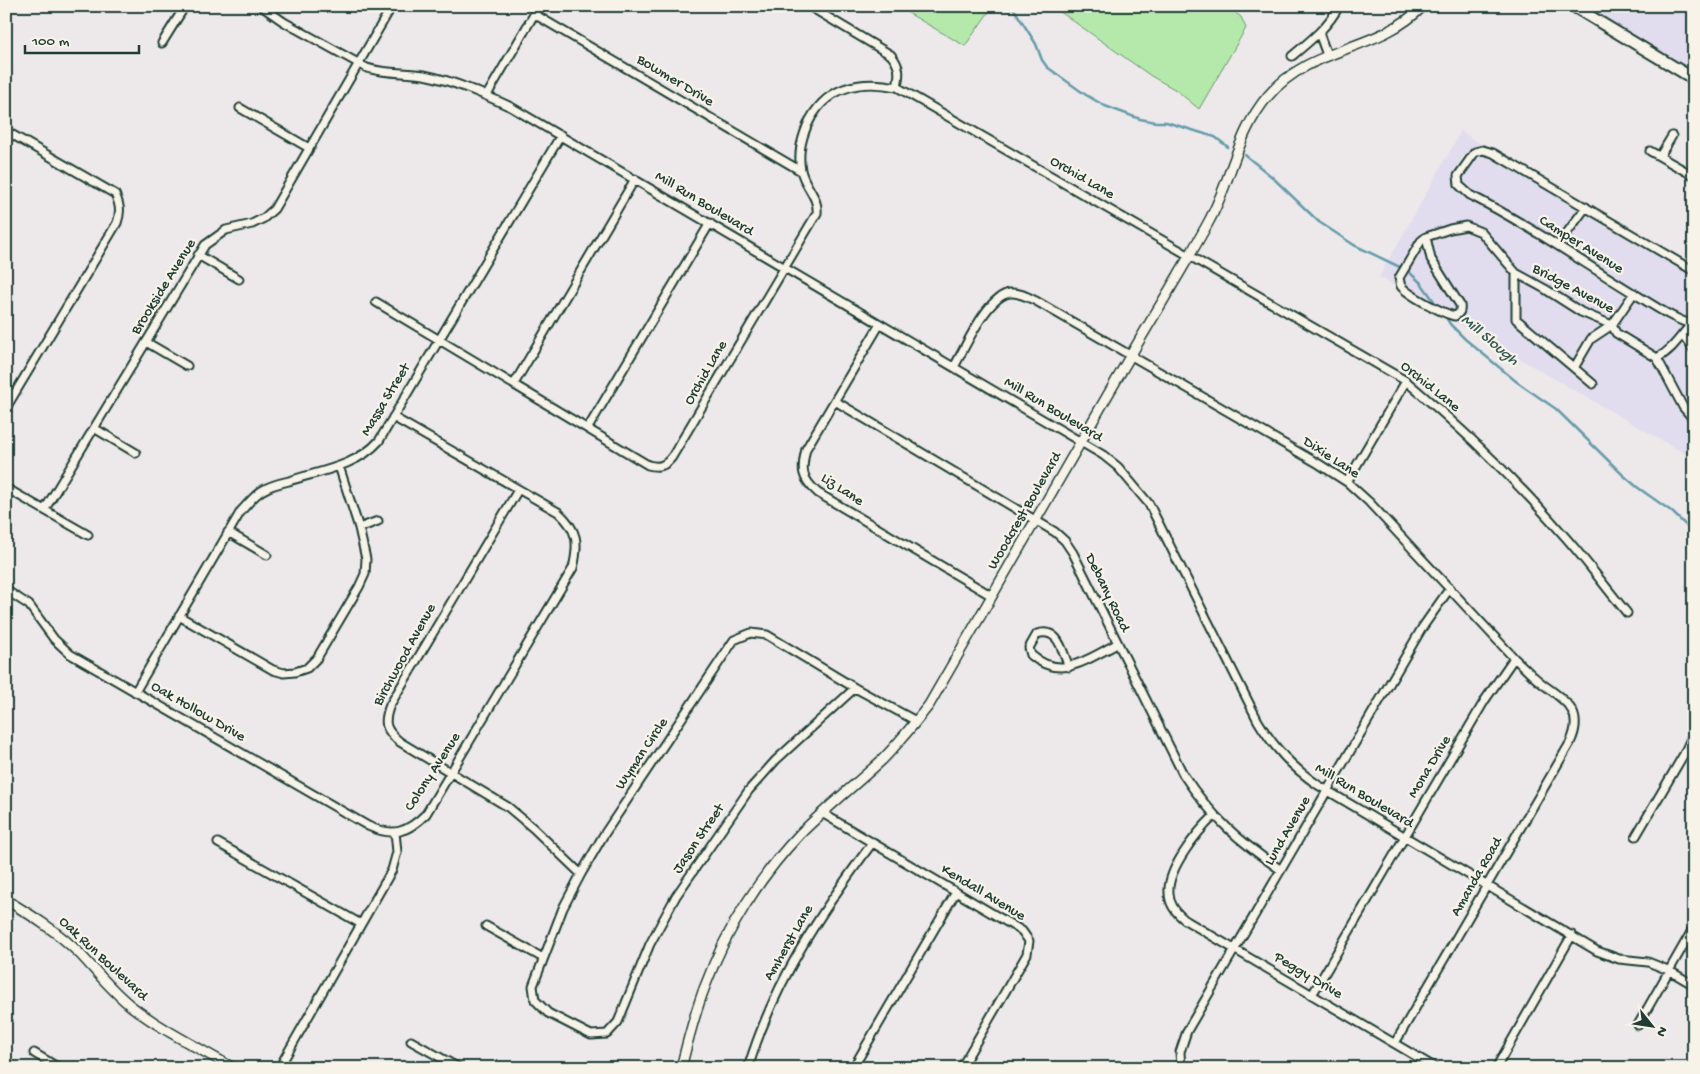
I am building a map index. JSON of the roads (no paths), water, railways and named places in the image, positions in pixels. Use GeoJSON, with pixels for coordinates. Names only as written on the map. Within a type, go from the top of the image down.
{"type":"FeatureCollection","features":[{"type":"Feature","properties":{"kind":"main road"},"geometry":{"type":"LineString","coordinates":[[1573,6],[1694,79]]}},
{"type":"Feature","properties":{"kind":"street"},"geometry":{"type":"LineString","coordinates":[[162,43],[185,6]]}},
{"type":"Feature","properties":{"kind":"street","name":"Mill Run Boulevard"},"geometry":{"type":"LineString","coordinates":[[261,6],[284,22],[376,71],[409,73],[438,78],[487,95],[511,107],[1082,442],[1118,467],[1149,504],[1258,721],[1270,742],[1299,772],[1327,791],[1597,950],[1619,959],[1648,962],[1668,970],[1694,985]]}},
{"type":"Feature","properties":{"kind":"street","name":"Brookside Avenue"},"geometry":{"type":"LineString","coordinates":[[45,509],[205,244],[226,230],[252,224],[264,218],[274,208],[392,6]]}},
{"type":"Feature","properties":{"kind":"street"},"geometry":{"type":"LineString","coordinates":[[487,95],[539,6]]}},
{"type":"Feature","properties":{"kind":"street"},"geometry":{"type":"LineString","coordinates":[[810,6],[891,55],[898,62],[900,73],[897,87]]}},
{"type":"Feature","properties":{"kind":"street"},"geometry":{"type":"LineString","coordinates":[[1292,56],[1319,33],[1340,6]]}},
{"type":"Feature","properties":{"kind":"street","name":"Woodcrest Boulevard"},"geometry":{"type":"LineString","coordinates":[[681,1068],[706,984],[719,953],[737,919],[756,889],[799,836],[882,760],[928,705],[1209,222],[1242,138],[1258,108],[1269,94],[1287,78],[1311,62],[1383,34],[1404,22],[1423,6]]}},
{"type":"Feature","properties":{"kind":"street","name":"Bowmer Drive"},"geometry":{"type":"LineString","coordinates":[[534,14],[801,171]]}},
{"type":"Feature","properties":{"kind":"street"},"geometry":{"type":"LineString","coordinates":[[1319,33],[1327,55]]}},
{"type":"Feature","properties":{"kind":"street","name":"Orchid Lane"},"geometry":{"type":"LineString","coordinates":[[588,428],[648,464],[656,467],[668,463],[817,213],[818,206],[806,185],[801,171],[799,154],[801,141],[811,117],[818,107],[838,91],[852,86],[878,83],[897,87],[1406,381],[1434,404],[1533,501],[1568,540],[1627,614]]}},
{"type":"Feature","properties":{"kind":"street"},"geometry":{"type":"LineString","coordinates":[[240,108],[309,148]]}},
{"type":"Feature","properties":{"kind":"street"},"geometry":{"type":"LineString","coordinates":[[6,131],[115,194],[120,204],[120,214],[117,223],[6,408]]}},
{"type":"Feature","properties":{"kind":"street","name":"Massa Street"},"geometry":{"type":"LineString","coordinates":[[135,692],[228,532],[241,511],[252,499],[263,490],[357,459],[372,450],[380,441],[561,135]]}},
{"type":"Feature","properties":{"kind":"street"},"geometry":{"type":"LineString","coordinates":[[1660,156],[1672,136]]}},
{"type":"Feature","properties":{"kind":"street","name":"Camper Avenue"},"geometry":{"type":"LineString","coordinates":[[1586,208],[1493,153],[1483,150],[1474,152],[1458,176],[1459,186],[1470,196],[1558,245],[1634,293],[1693,324]]}},
{"type":"Feature","properties":{"kind":"street"},"geometry":{"type":"LineString","coordinates":[[1650,151],[1694,176]]}},
{"type":"Feature","properties":{"kind":"street"},"geometry":{"type":"LineString","coordinates":[[514,384],[635,179]]}},
{"type":"Feature","properties":{"kind":"street"},"geometry":{"type":"LineString","coordinates":[[1558,245],[1586,208],[1694,271]]}},
{"type":"Feature","properties":{"kind":"street"},"geometry":{"type":"LineString","coordinates":[[376,302],[588,428],[710,223]]}},
{"type":"Feature","properties":{"kind":"street","name":"Bridge Avenue"},"geometry":{"type":"LineString","coordinates":[[1426,237],[1466,226],[1481,232],[1516,273],[1581,312],[1612,325],[1616,333],[1657,358]]}},
{"type":"Feature","properties":{"kind":"street"},"geometry":{"type":"LineString","coordinates":[[1426,237],[1431,259],[1460,305],[1461,310],[1455,316],[1411,294],[1401,286],[1399,278],[1426,237]]}},
{"type":"Feature","properties":{"kind":"street"},"geometry":{"type":"LineString","coordinates":[[198,255],[239,279]]}},
{"type":"Feature","properties":{"kind":"street"},"geometry":{"type":"LineString","coordinates":[[1516,273],[1516,319],[1593,384]]}},
{"type":"Feature","properties":{"kind":"street","name":"Dixie Lane"},"geometry":{"type":"LineString","coordinates":[[954,367],[988,307],[997,299],[1009,293],[1023,294],[1131,355],[1347,482],[1369,502],[1514,658],[1539,681],[1568,703],[1574,712],[1576,723]]}},
{"type":"Feature","properties":{"kind":"street"},"geometry":{"type":"LineString","coordinates":[[1574,368],[1591,339],[1612,325],[1634,293]]}},
{"type":"Feature","properties":{"kind":"street","name":"Liz Lane"},"geometry":{"type":"LineString","coordinates":[[880,324],[806,449],[803,463],[807,484],[818,493],[992,596]]}},
{"type":"Feature","properties":{"kind":"street"},"geometry":{"type":"LineString","coordinates":[[1693,324],[1665,354],[1657,358],[1683,407],[1694,420]]}},
{"type":"Feature","properties":{"kind":"street"},"geometry":{"type":"LineString","coordinates":[[1683,335],[1694,350]]}},
{"type":"Feature","properties":{"kind":"street"},"geometry":{"type":"LineString","coordinates":[[146,342],[187,366]]}},
{"type":"Feature","properties":{"kind":"street"},"geometry":{"type":"LineString","coordinates":[[1347,482],[1406,381]]}},
{"type":"Feature","properties":{"kind":"street","name":"Debany Road"},"geometry":{"type":"LineString","coordinates":[[835,401],[1036,520],[1065,541],[1073,553],[1183,774],[1197,796],[1214,816],[1244,844],[1281,870]]}},
{"type":"Feature","properties":{"kind":"street"},"geometry":{"type":"LineString","coordinates":[[393,417],[518,490]]}},
{"type":"Feature","properties":{"kind":"street"},"geometry":{"type":"LineString","coordinates":[[94,428],[136,453]]}},
{"type":"Feature","properties":{"kind":"street"},"geometry":{"type":"LineString","coordinates":[[179,616],[273,670],[284,673],[295,672],[307,668],[318,658],[365,574],[366,559],[359,528],[339,466]]}},
{"type":"Feature","properties":{"kind":"street"},"geometry":{"type":"LineString","coordinates":[[6,488],[88,535]]}},
{"type":"Feature","properties":{"kind":"street","name":"Colony Avenue"},"geometry":{"type":"LineString","coordinates":[[395,832],[413,826],[426,814],[573,568],[577,551],[575,534],[567,520],[558,512],[518,490]]}},
{"type":"Feature","properties":{"kind":"street","name":"Birchwood Avenue"},"geometry":{"type":"LineString","coordinates":[[518,490],[390,705],[386,724],[390,734],[400,742],[508,807],[581,874]]}},
{"type":"Feature","properties":{"kind":"street"},"geometry":{"type":"LineString","coordinates":[[359,528],[378,521]]}},
{"type":"Feature","properties":{"kind":"street"},"geometry":{"type":"LineString","coordinates":[[228,532],[266,555]]}},
{"type":"Feature","properties":{"kind":"street","name":"Lund Avenue"},"geometry":{"type":"LineString","coordinates":[[1180,1068],[1180,1052],[1187,1031],[1422,628],[1450,588]]}},
{"type":"Feature","properties":{"kind":"street","name":"Oak Hollow Drive"},"geometry":{"type":"LineString","coordinates":[[6,590],[30,605],[62,648],[368,826],[380,831],[395,832]]}},
{"type":"Feature","properties":{"kind":"street"},"geometry":{"type":"LineString","coordinates":[[1069,667],[1058,640],[1052,634],[1044,632],[1037,634],[1030,648],[1031,655],[1056,668],[1069,667],[1079,664],[1117,644]]}},
{"type":"Feature","properties":{"kind":"street","name":"Wyman Circle"},"geometry":{"type":"LineString","coordinates":[[607,1034],[591,1035],[548,1013],[535,1000],[533,986],[563,908],[603,836],[734,640],[751,633],[767,635],[855,688],[916,721]]}},
{"type":"Feature","properties":{"kind":"street","name":"Mona Drive"},"geometry":{"type":"LineString","coordinates":[[1312,995],[1485,700],[1514,658]]}},
{"type":"Feature","properties":{"kind":"street","name":"Jason Street"},"geometry":{"type":"LineString","coordinates":[[607,1034],[618,1022],[650,944],[676,896],[749,790],[776,760],[855,688]]}},
{"type":"Feature","properties":{"kind":"street","name":"Amanda Road"},"geometry":{"type":"LineString","coordinates":[[1395,1043],[1570,743],[1575,734],[1576,723]]}},
{"type":"Feature","properties":{"kind":"street"},"geometry":{"type":"LineString","coordinates":[[1636,836],[1684,754],[1694,732]]}},
{"type":"Feature","properties":{"kind":"street","name":"Kendall Avenue"},"geometry":{"type":"LineString","coordinates":[[822,813],[1022,931],[1029,941],[1027,954],[961,1068]]}},
{"type":"Feature","properties":{"kind":"street","name":"Peggy Drive"},"geometry":{"type":"LineString","coordinates":[[1214,816],[1192,839],[1172,875],[1169,893],[1170,902],[1177,913],[1184,920],[1436,1068]]}},
{"type":"Feature","properties":{"kind":"street"},"geometry":{"type":"LineString","coordinates":[[279,1068],[392,870],[397,852],[395,832]]}},
{"type":"Feature","properties":{"kind":"street","name":"Amherst Lane"},"geometry":{"type":"LineString","coordinates":[[748,1068],[754,1046],[778,988],[802,944],[834,894],[873,842]]}},
{"type":"Feature","properties":{"kind":"street"},"geometry":{"type":"LineString","coordinates":[[218,843],[361,924]]}},
{"type":"Feature","properties":{"kind":"street"},"geometry":{"type":"LineString","coordinates":[[853,1068],[956,892]]}},
{"type":"Feature","properties":{"kind":"street","name":"Oak Run Boulevard"},"geometry":{"type":"LineString","coordinates":[[7,902],[31,914],[64,939],[81,954],[109,987],[131,1006],[154,1022],[233,1068]]}},
{"type":"Feature","properties":{"kind":"street"},"geometry":{"type":"LineString","coordinates":[[486,926],[543,958]]}},
{"type":"Feature","properties":{"kind":"street"},"geometry":{"type":"LineString","coordinates":[[1638,1025],[1694,927]]}},
{"type":"Feature","properties":{"kind":"street"},"geometry":{"type":"LineString","coordinates":[[1496,1068],[1572,935]]}},
{"type":"Feature","properties":{"kind":"street"},"geometry":{"type":"LineString","coordinates":[[411,1041],[459,1068]]}},
{"type":"Feature","properties":{"kind":"street"},"geometry":{"type":"LineString","coordinates":[[34,1053],[59,1068]]}},
{"type":"Feature","properties":{"kind":"waterway","name":"Mill Slough"},"geometry":{"type":"LineString","coordinates":[[1012,6],[1036,44],[1047,67],[1086,95],[1105,106],[1140,119],[1166,122],[1215,137],[1228,147]]}},
{"type":"Feature","properties":{"kind":"waterway","name":"Mill Slough"},"geometry":{"type":"LineString","coordinates":[[1245,155],[1271,176],[1319,222],[1354,245],[1408,271],[1421,283],[1439,308]]}},
{"type":"Feature","properties":{"kind":"waterway","name":"Mill Slough"},"geometry":{"type":"LineString","coordinates":[[1444,314],[1450,324],[1465,339],[1517,382],[1556,409],[1623,475],[1671,511],[1694,533]]}}]}
